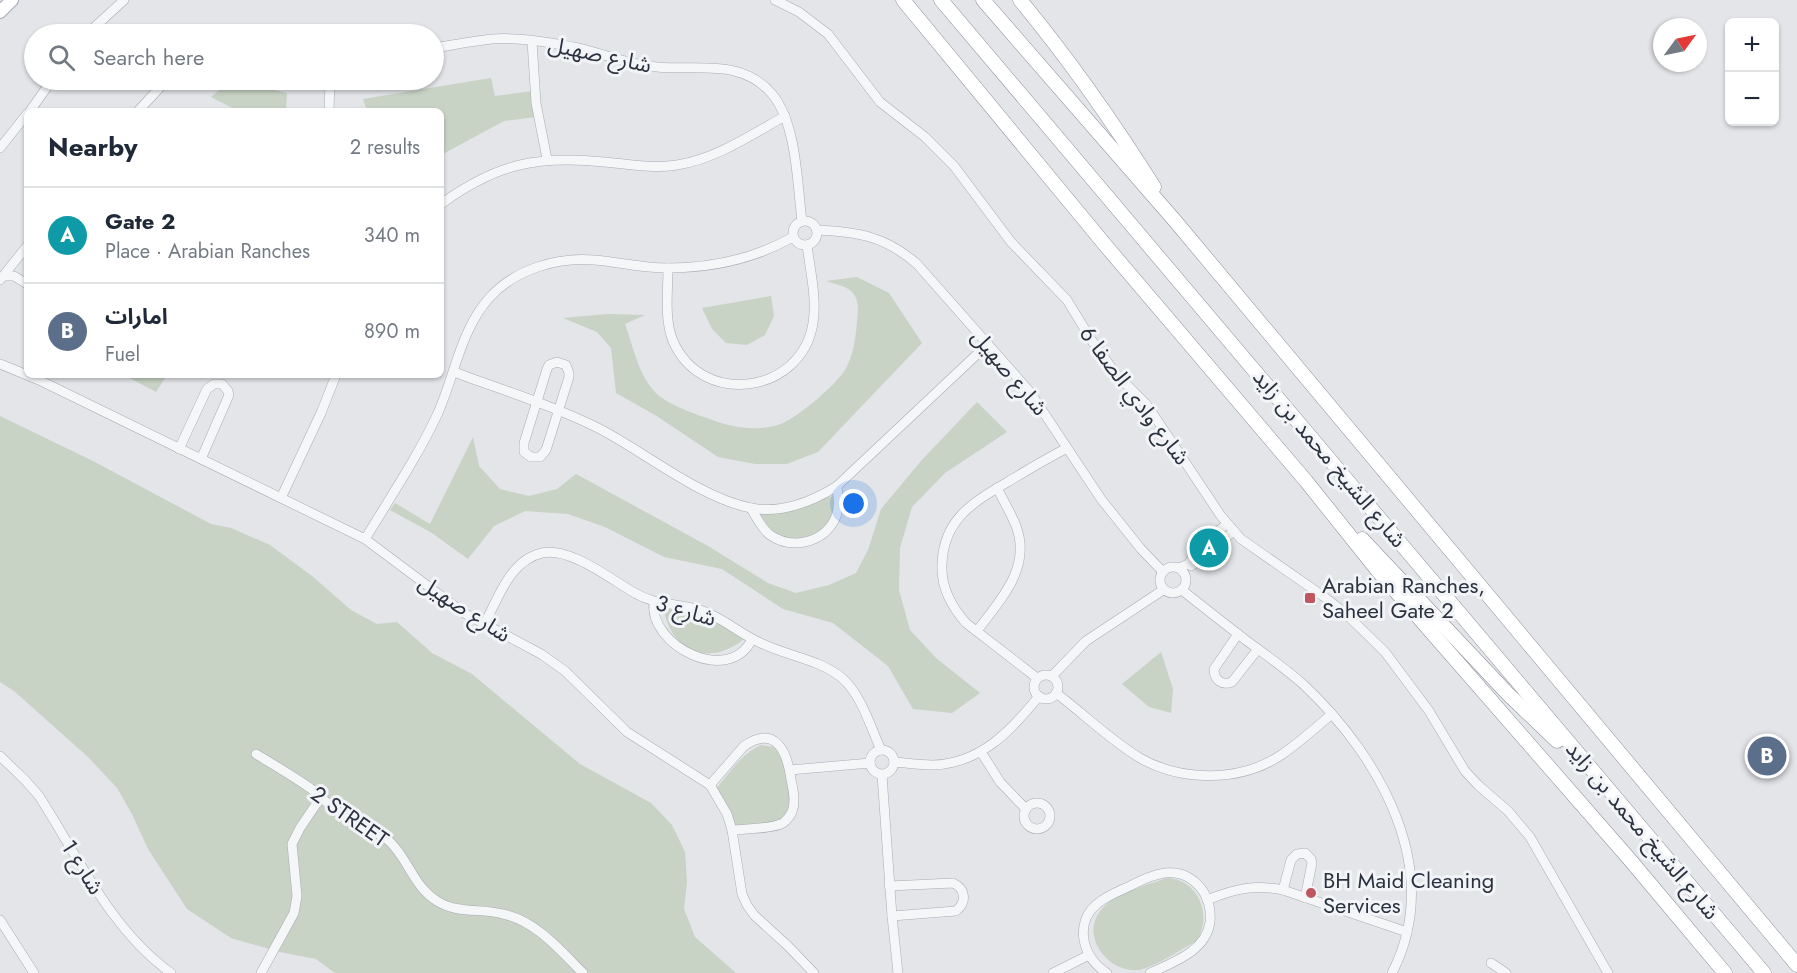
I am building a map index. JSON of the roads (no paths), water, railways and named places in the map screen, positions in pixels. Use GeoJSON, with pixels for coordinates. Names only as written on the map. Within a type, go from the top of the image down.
{"type":"FeatureCollection","features":[{"type":"Feature","properties":{"kind":"highway"},"geometry":{"type":"LineString","coordinates":[[895,0],[925,26]]}},
{"type":"Feature","properties":{"kind":"highway"},"geometry":{"type":"LineString","coordinates":[[903,0],[1306,481],[1378,572],[1631,861],[1725,973]]}},
{"type":"Feature","properties":{"kind":"highway","name":"شارع الشيخ محمد بن زايد"},"geometry":{"type":"LineString","coordinates":[[941,0],[1273,390],[1600,782],[1764,973]]}},
{"type":"Feature","properties":{"kind":"highway","name":"شارع الشيخ محمد بن زايد"},"geometry":{"type":"LineString","coordinates":[[983,0],[1176,222],[1797,965]]}},
{"type":"Feature","properties":{"kind":"highway"},"geometry":{"type":"LineString","coordinates":[[1020,0],[1122,137],[1176,222]]}},
{"type":"Feature","properties":{"kind":"highway"},"geometry":{"type":"LineString","coordinates":[[1306,481],[1508,694],[1600,782]]}},
{"type":"Feature","properties":{"kind":"main road"},"geometry":{"type":"LineString","coordinates":[[0,12],[12,0]]}},
{"type":"Feature","properties":{"kind":"street"},"geometry":{"type":"LineString","coordinates":[[98,24],[124,0]]}},
{"type":"Feature","properties":{"kind":"street","name":"شارع وادي الصفا 6"},"geometry":{"type":"LineString","coordinates":[[775,0],[799,12],[828,34],[880,102],[925,136],[954,166],[1011,242],[1067,300],[1116,374],[1147,405],[1230,528],[1277,565],[1345,613],[1384,652],[1429,711],[1465,771],[1508,811],[1530,837],[1608,973]]}},
{"type":"Feature","properties":{"kind":"street","name":"شارع صهيل"},"geometry":{"type":"LineString","coordinates":[[444,46],[494,39],[532,41],[577,48],[657,68],[707,67],[737,71],[751,76],[772,94],[785,116],[792,147],[802,221]]}},
{"type":"Feature","properties":{"kind":"street"},"geometry":{"type":"LineString","coordinates":[[532,41],[536,103],[548,159]]}},
{"type":"Feature","properties":{"kind":"street"},"geometry":{"type":"LineString","coordinates":[[32,108],[45,90]]}},
{"type":"Feature","properties":{"kind":"street"},"geometry":{"type":"LineString","coordinates":[[141,108],[158,90]]}},
{"type":"Feature","properties":{"kind":"street"},"geometry":{"type":"LineString","coordinates":[[329,108],[330,90]]}},
{"type":"Feature","properties":{"kind":"street"},"geometry":{"type":"LineString","coordinates":[[444,202],[489,175],[527,162],[548,159],[580,159],[644,166],[677,165],[709,156],[785,116]]}},
{"type":"Feature","properties":{"kind":"street"},"geometry":{"type":"LineString","coordinates":[[0,148],[24,118]]}},
{"type":"Feature","properties":{"kind":"street"},"geometry":{"type":"LineString","coordinates":[[802,221],[813,224],[817,230],[814,242],[807,245],[799,243],[793,237],[795,225],[802,221]]}},
{"type":"Feature","properties":{"kind":"street","name":"شارع صهيل"},"geometry":{"type":"LineString","coordinates":[[817,230],[858,233],[884,241],[917,264],[1030,392],[1107,508],[1163,572]]}},
{"type":"Feature","properties":{"kind":"street"},"geometry":{"type":"LineString","coordinates":[[365,539],[427,434],[445,397],[467,334],[482,308],[502,286],[530,269],[565,261],[583,260],[636,267],[668,268],[719,264],[751,257],[793,237]]}},
{"type":"Feature","properties":{"kind":"street"},"geometry":{"type":"LineString","coordinates":[[668,268],[669,328],[682,357],[707,377],[722,383],[753,384],[769,380],[783,372],[799,355],[810,334],[814,306],[807,245]]}},
{"type":"Feature","properties":{"kind":"street"},"geometry":{"type":"LineString","coordinates":[[2,278],[24,250]]}},
{"type":"Feature","properties":{"kind":"street"},"geometry":{"type":"LineString","coordinates":[[2,278],[14,276],[24,282]]}},
{"type":"Feature","properties":{"kind":"street"},"geometry":{"type":"LineString","coordinates":[[454,372],[558,410],[617,438],[710,494],[751,508],[774,508],[796,505],[837,486],[988,344]]}},
{"type":"Feature","properties":{"kind":"street"},"geometry":{"type":"LineString","coordinates":[[562,362],[569,373],[558,410],[543,454],[540,457],[531,457],[524,452],[523,447],[536,403],[549,365],[562,362]]}},
{"type":"Feature","properties":{"kind":"street","name":"شارع صهيل"},"geometry":{"type":"LineString","coordinates":[[0,364],[24,374]]}},
{"type":"Feature","properties":{"kind":"street","name":"شارع صهيل"},"geometry":{"type":"LineString","coordinates":[[34,378],[365,539],[464,613],[552,661],[577,681],[627,732],[710,785],[727,814],[732,830],[740,883],[747,905],[754,915],[814,973]]}},
{"type":"Feature","properties":{"kind":"street"},"geometry":{"type":"LineString","coordinates":[[281,498],[325,405],[335,378]]}},
{"type":"Feature","properties":{"kind":"street"},"geometry":{"type":"LineString","coordinates":[[179,449],[207,389],[214,384],[222,384],[228,391],[228,400],[201,459]]}},
{"type":"Feature","properties":{"kind":"street"},"geometry":{"type":"LineString","coordinates":[[1037,678],[977,631],[951,604],[943,581],[942,557],[949,532],[963,511],[996,488],[1067,447]]}},
{"type":"Feature","properties":{"kind":"street"},"geometry":{"type":"LineString","coordinates":[[751,508],[769,534],[782,541],[798,544],[813,540],[826,531],[835,518],[839,502],[837,486]]}},
{"type":"Feature","properties":{"kind":"street"},"geometry":{"type":"LineString","coordinates":[[977,631],[1011,585],[1020,562],[1020,537],[996,488]]}},
{"type":"Feature","properties":{"kind":"street"},"geometry":{"type":"LineString","coordinates":[[1182,572],[1196,559],[1207,540],[1220,536],[1230,528]]}},
{"type":"Feature","properties":{"kind":"street","name":"3 شارع"},"geometry":{"type":"LineString","coordinates":[[484,625],[516,568],[524,561],[543,553],[564,554],[654,602],[701,610],[725,621],[752,639],[830,670],[856,694],[881,750]]}},
{"type":"Feature","properties":{"kind":"street"},"geometry":{"type":"LineString","coordinates":[[1170,567],[1182,572],[1186,584],[1182,590],[1174,594],[1163,590],[1160,579],[1163,572],[1170,567]]}},
{"type":"Feature","properties":{"kind":"street"},"geometry":{"type":"LineString","coordinates":[[1052,676],[1086,641],[1163,590]]}},
{"type":"Feature","properties":{"kind":"street"},"geometry":{"type":"LineString","coordinates":[[1182,590],[1303,684],[1332,714],[1374,773],[1405,838],[1410,862],[1411,909],[1407,932],[1392,973]]}},
{"type":"Feature","properties":{"kind":"street"},"geometry":{"type":"LineString","coordinates":[[654,602],[655,614],[663,630],[683,652],[696,658],[720,660],[733,657],[744,652],[752,639]]}},
{"type":"Feature","properties":{"kind":"street"},"geometry":{"type":"LineString","coordinates":[[1238,634],[1214,669],[1219,681],[1232,682],[1258,649]]}},
{"type":"Feature","properties":{"kind":"street"},"geometry":{"type":"LineString","coordinates":[[1044,674],[1052,676],[1057,682],[1056,693],[1046,699],[1039,696],[1034,690],[1037,678],[1044,674]]}},
{"type":"Feature","properties":{"kind":"street"},"geometry":{"type":"LineString","coordinates":[[1056,693],[1141,758],[1185,774],[1208,776],[1230,774],[1267,763],[1280,756],[1332,714]]}},
{"type":"Feature","properties":{"kind":"street"},"geometry":{"type":"LineString","coordinates":[[894,762],[932,765],[955,761],[981,752],[993,745],[1014,726],[1039,696]]}},
{"type":"Feature","properties":{"kind":"street"},"geometry":{"type":"LineString","coordinates":[[710,785],[744,746],[758,739],[766,739],[780,745],[785,752],[790,770],[794,804],[789,818],[777,825],[732,830]]}},
{"type":"Feature","properties":{"kind":"street"},"geometry":{"type":"LineString","coordinates":[[881,750],[891,755],[894,762],[889,772],[882,775],[873,770],[870,763],[872,756],[881,750]]}},
{"type":"Feature","properties":{"kind":"street"},"geometry":{"type":"LineString","coordinates":[[981,752],[1000,782],[1026,809]]}},
{"type":"Feature","properties":{"kind":"street","name":"2 STREET"},"geometry":{"type":"LineString","coordinates":[[256,754],[301,782],[350,821],[375,832],[390,842],[417,882],[436,901],[461,910],[514,917],[536,930],[582,973]]}},
{"type":"Feature","properties":{"kind":"street","name":"شارع 1"},"geometry":{"type":"LineString","coordinates":[[0,756],[39,796],[123,928],[149,956],[171,973]]}},
{"type":"Feature","properties":{"kind":"street"},"geometry":{"type":"LineString","coordinates":[[790,770],[870,763]]}},
{"type":"Feature","properties":{"kind":"street"},"geometry":{"type":"LineString","coordinates":[[882,775],[889,886],[898,973]]}},
{"type":"Feature","properties":{"kind":"street"},"geometry":{"type":"LineString","coordinates":[[261,973],[294,913],[297,896],[292,844],[321,797]]}},
{"type":"Feature","properties":{"kind":"street"},"geometry":{"type":"LineString","coordinates":[[1283,890],[1291,860],[1296,854],[1305,853],[1312,863],[1305,898]]}},
{"type":"Feature","properties":{"kind":"street"},"geometry":{"type":"LineString","coordinates":[[1107,973],[1095,963],[1085,946],[1084,928],[1090,911],[1104,899],[1149,877],[1165,872],[1184,876],[1199,887],[1207,900],[1210,923],[1202,941],[1193,951],[1164,970],[1150,973]]}},
{"type":"Feature","properties":{"kind":"street"},"geometry":{"type":"LineString","coordinates":[[889,886],[953,884],[958,886],[964,896],[964,902],[956,911],[892,916]]}},
{"type":"Feature","properties":{"kind":"street"},"geometry":{"type":"LineString","coordinates":[[1207,900],[1244,888],[1267,887],[1283,890],[1407,932]]}},
{"type":"Feature","properties":{"kind":"street"},"geometry":{"type":"LineString","coordinates":[[0,920],[34,973]]}},
{"type":"Feature","properties":{"kind":"street"},"geometry":{"type":"LineString","coordinates":[[1053,973],[1089,955]]}},
{"type":"Feature","properties":{"kind":"street"},"geometry":{"type":"LineString","coordinates":[[1491,963],[1506,973]]}},
{"type":"Feature","properties":{"kind":"place","name":"Gate 2"},"geometry":{"type":"Point","coordinates":[1209,548]}},
{"type":"Feature","properties":{"kind":"place","name":"Arabian Ranches, Saheel Gate 2"},"geometry":{"type":"Point","coordinates":[1310,598]}},
{"type":"Feature","properties":{"kind":"place","name":"امارات"},"geometry":{"type":"Point","coordinates":[1767,756]}},
{"type":"Feature","properties":{"kind":"place","name":"BH Maid Cleaning Services"},"geometry":{"type":"Point","coordinates":[1311,893]}}]}
